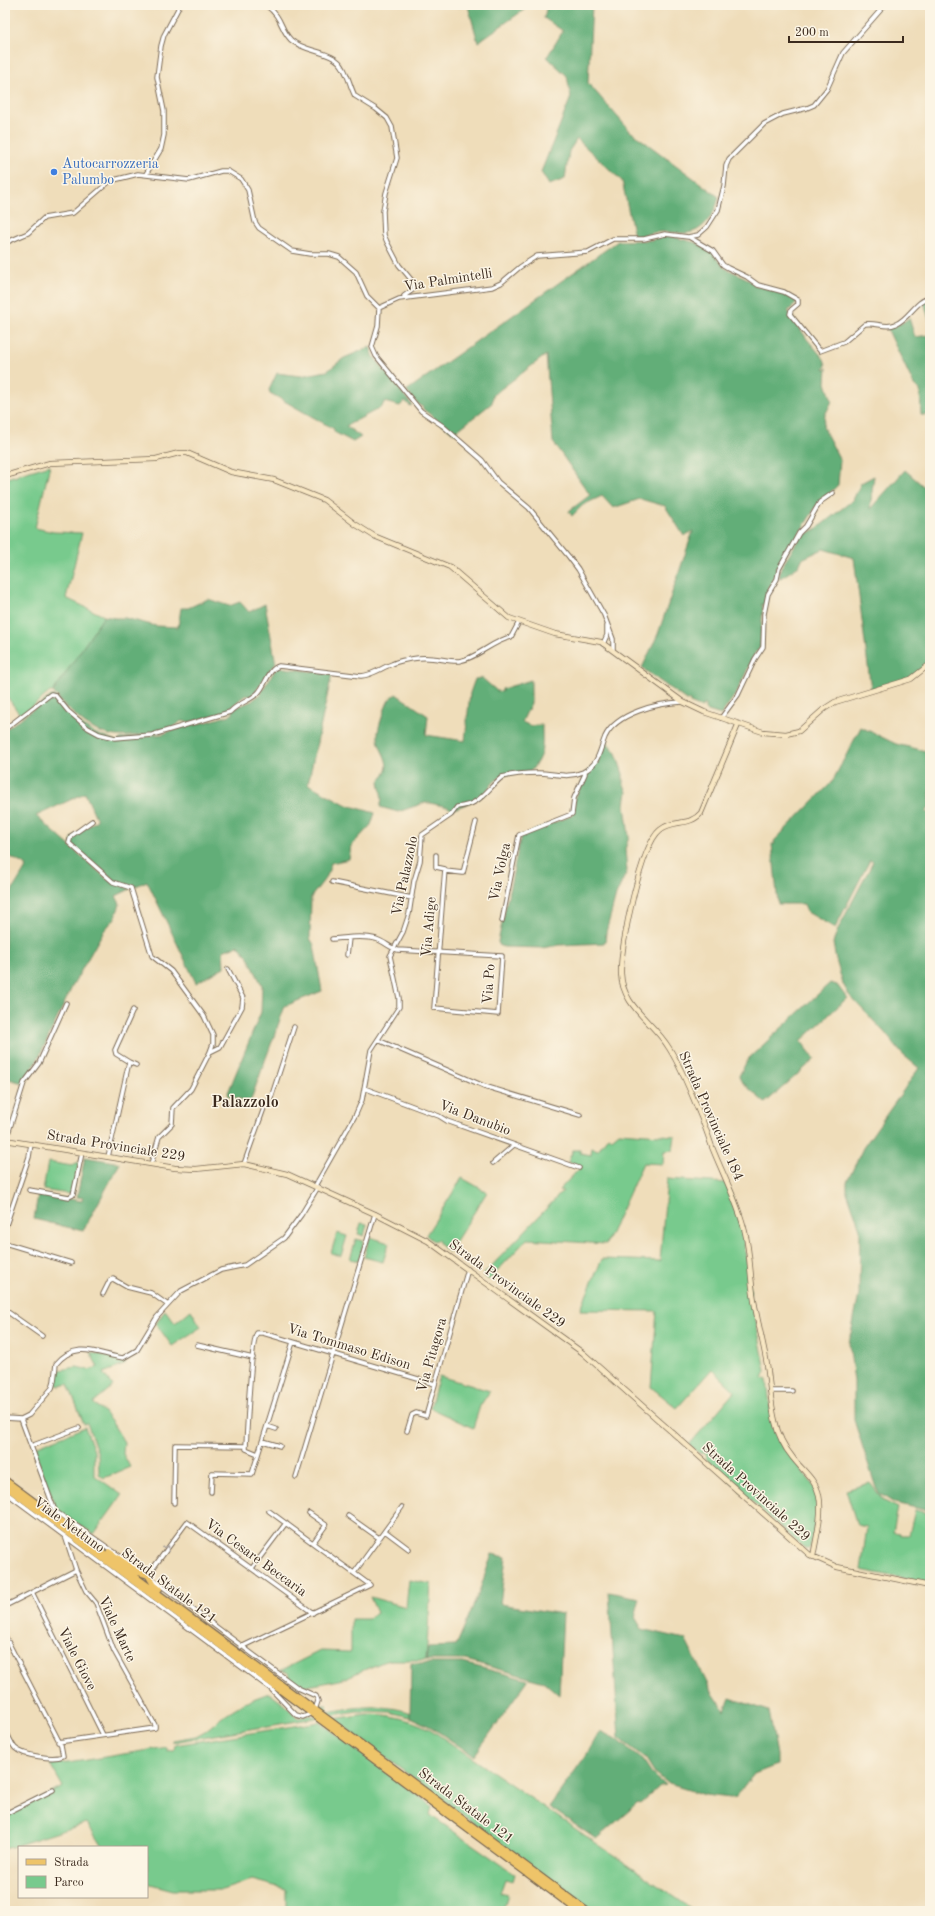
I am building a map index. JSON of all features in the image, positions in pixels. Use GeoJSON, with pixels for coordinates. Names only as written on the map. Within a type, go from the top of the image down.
{"type":"FeatureCollection","features":[{"type":"Feature","properties":{"kind":"main road","name":"Strada Statale 121"},"geometry":{"type":"LineString","coordinates":[[5,1480],[90,1542],[315,1712],[323,1721],[578,1911]]}},
{"type":"Feature","properties":{"kind":"main road","name":"Strada Statale 121"},"geometry":{"type":"LineString","coordinates":[[5,1486],[315,1712],[330,1720],[587,1911]]}},
{"type":"Feature","properties":{"kind":"main road"},"geometry":{"type":"LineString","coordinates":[[90,1542],[101,1546],[138,1572],[148,1575],[154,1585],[172,1600],[179,1609]]}},
{"type":"Feature","properties":{"kind":"street"},"geometry":{"type":"LineString","coordinates":[[146,174],[161,149],[164,135],[164,111],[157,77],[161,46],[164,35],[180,5]]}},
{"type":"Feature","properties":{"kind":"street"},"geometry":{"type":"LineString","coordinates":[[266,5],[278,15],[288,35],[294,42],[339,62],[347,74],[354,96],[376,109],[387,118],[391,124],[397,158],[386,193],[383,211],[384,235],[386,242],[399,265],[411,278],[414,287],[411,293],[399,299]]}},
{"type":"Feature","properties":{"kind":"street"},"geometry":{"type":"LineString","coordinates":[[688,237],[702,232],[718,210],[724,186],[728,159],[764,124],[783,114],[814,105],[827,89],[843,53],[885,5]]}},
{"type":"Feature","properties":{"kind":"street"},"geometry":{"type":"LineString","coordinates":[[5,82],[7,92],[5,106]]}},
{"type":"Feature","properties":{"kind":"street"},"geometry":{"type":"LineString","coordinates":[[5,243],[28,233],[44,218],[73,213],[110,181],[132,174],[146,174],[182,180],[196,178],[221,170],[232,172],[241,179],[248,190],[254,216],[259,228],[289,250],[310,254],[329,254],[339,257],[356,272],[367,296],[379,308],[378,326],[372,347],[376,356],[421,412],[442,426],[482,460],[502,487],[529,508],[578,569],[604,615],[613,639],[613,650]]}},
{"type":"Feature","properties":{"kind":"street","name":"Via Palmintelli"},"geometry":{"type":"LineString","coordinates":[[379,308],[399,299],[492,287],[501,283],[533,258],[546,255],[588,252],[610,240],[644,239],[665,234],[688,237]]}},
{"type":"Feature","properties":{"kind":"street"},"geometry":{"type":"LineString","coordinates":[[688,237],[713,251],[723,265],[728,268],[747,277],[758,285],[784,292],[798,300],[798,304],[791,310],[790,314],[820,351],[844,342],[865,324],[887,326],[898,323],[922,302],[930,298]]}},
{"type":"Feature","properties":{"kind":"street"},"geometry":{"type":"LineString","coordinates":[[5,476],[50,463],[156,459],[179,453],[196,456],[214,466],[238,474],[274,480],[324,500],[355,524],[374,536],[450,568],[505,616],[555,634],[590,640],[603,644],[692,707],[738,725],[763,732],[793,733],[803,728],[824,709],[835,702],[911,680],[930,664]]}},
{"type":"Feature","properties":{"kind":"street"},"geometry":{"type":"LineString","coordinates":[[721,718],[738,694],[755,659],[763,647],[764,614],[768,594],[777,579],[779,568],[799,533],[806,526],[820,502],[833,492]]}},
{"type":"Feature","properties":{"kind":"street"},"geometry":{"type":"LineString","coordinates":[[5,729],[51,694],[55,695],[75,717],[99,734],[118,738],[152,735],[230,712],[234,707],[259,692],[274,668],[279,666],[369,676],[393,663],[420,658],[438,658],[459,661],[475,654],[496,641],[511,637],[519,622]]}},
{"type":"Feature","properties":{"kind":"street"},"geometry":{"type":"LineString","coordinates":[[603,644],[607,635],[607,623]]}},
{"type":"Feature","properties":{"kind":"street"},"geometry":{"type":"LineString","coordinates":[[585,771],[597,760],[608,733],[629,715],[664,703],[683,702]]}},
{"type":"Feature","properties":{"kind":"street","name":"Strada Provinciale 184"},"geometry":{"type":"LineString","coordinates":[[738,725],[701,813],[692,821],[673,823],[665,826],[656,833],[650,842],[636,887],[622,955],[621,974],[624,990],[632,1007],[663,1038],[674,1057],[733,1193],[745,1233],[756,1316],[766,1359],[775,1423],[784,1446],[812,1481],[820,1497],[820,1511],[813,1557]]}},
{"type":"Feature","properties":{"kind":"street","name":"Via Palazzolo"},"geometry":{"type":"LineString","coordinates":[[392,949],[406,926],[420,861],[423,842],[422,836],[451,815],[455,809],[467,807],[482,798],[502,777],[538,773],[574,776],[585,771]]}},
{"type":"Feature","properties":{"kind":"street","name":"Via Volga"},"geometry":{"type":"LineString","coordinates":[[502,921],[519,835],[572,814],[574,798],[585,771]]}},
{"type":"Feature","properties":{"kind":"street"},"geometry":{"type":"LineString","coordinates":[[92,821],[71,836],[69,843],[113,882],[131,888],[152,956],[171,971],[204,1016],[213,1035],[210,1052],[192,1089],[173,1108],[172,1124],[159,1137],[151,1164]]}},
{"type":"Feature","properties":{"kind":"street"},"geometry":{"type":"LineString","coordinates":[[436,855],[436,867],[463,873],[476,822]]}},
{"type":"Feature","properties":{"kind":"street","name":"Via Adige"},"geometry":{"type":"LineString","coordinates":[[445,870],[434,1008],[498,1014]]}},
{"type":"Feature","properties":{"kind":"street"},"geometry":{"type":"LineString","coordinates":[[332,882],[412,898]]}},
{"type":"Feature","properties":{"kind":"street"},"geometry":{"type":"LineString","coordinates":[[347,955],[349,938]]}},
{"type":"Feature","properties":{"kind":"street"},"geometry":{"type":"LineString","coordinates":[[332,939],[375,938],[382,941],[392,949],[438,952]]}},
{"type":"Feature","properties":{"kind":"street"},"geometry":{"type":"LineString","coordinates":[[5,1418],[21,1419],[29,1415],[49,1393],[54,1381],[56,1364],[59,1360],[79,1350],[102,1352],[120,1358],[127,1357],[137,1350],[157,1317],[175,1296],[189,1286],[221,1270],[245,1265],[284,1238],[301,1215],[356,1114],[364,1088],[369,1055],[399,1007],[399,998],[390,960],[392,949]]}},
{"type":"Feature","properties":{"kind":"street","name":"Via Po"},"geometry":{"type":"LineString","coordinates":[[438,952],[502,956],[498,1014]]}},
{"type":"Feature","properties":{"kind":"street"},"geometry":{"type":"LineString","coordinates":[[210,1052],[220,1046],[243,1003],[243,998],[228,969]]}},
{"type":"Feature","properties":{"kind":"street"},"geometry":{"type":"LineString","coordinates":[[6,1140],[24,1083],[39,1063],[66,1003]]}},
{"type":"Feature","properties":{"kind":"street"},"geometry":{"type":"LineString","coordinates":[[133,1010],[115,1052],[136,1065]]}},
{"type":"Feature","properties":{"kind":"street"},"geometry":{"type":"LineString","coordinates":[[244,1164],[264,1108],[271,1098],[294,1027]]}},
{"type":"Feature","properties":{"kind":"street"},"geometry":{"type":"LineString","coordinates":[[378,1040],[484,1086],[580,1116]]}},
{"type":"Feature","properties":{"kind":"street"},"geometry":{"type":"LineString","coordinates":[[108,1157],[129,1062]]}},
{"type":"Feature","properties":{"kind":"street","name":"Via Danubio"},"geometry":{"type":"LineString","coordinates":[[364,1088],[439,1116],[447,1121],[579,1168]]}},
{"type":"Feature","properties":{"kind":"street","name":"Strada Provinciale 229"},"geometry":{"type":"LineString","coordinates":[[6,1140],[185,1169],[244,1164],[287,1174],[375,1214],[428,1241],[583,1353],[803,1550],[813,1557],[837,1567],[930,1586]]}},
{"type":"Feature","properties":{"kind":"street"},"geometry":{"type":"LineString","coordinates":[[5,1228],[29,1157],[31,1144]]}},
{"type":"Feature","properties":{"kind":"street"},"geometry":{"type":"LineString","coordinates":[[493,1163],[514,1145]]}},
{"type":"Feature","properties":{"kind":"street"},"geometry":{"type":"LineString","coordinates":[[29,1190],[69,1197],[74,1195],[82,1153]]}},
{"type":"Feature","properties":{"kind":"street"},"geometry":{"type":"LineString","coordinates":[[296,1477],[375,1214]]}},
{"type":"Feature","properties":{"kind":"street"},"geometry":{"type":"LineString","coordinates":[[5,1243],[71,1263]]}},
{"type":"Feature","properties":{"kind":"street","name":"Via Pitagora"},"geometry":{"type":"LineString","coordinates":[[407,1431],[412,1414],[416,1413],[426,1416],[468,1269]]}},
{"type":"Feature","properties":{"kind":"street"},"geometry":{"type":"LineString","coordinates":[[103,1294],[110,1280],[113,1279],[127,1287],[151,1293],[168,1305]]}},
{"type":"Feature","properties":{"kind":"street"},"geometry":{"type":"LineString","coordinates":[[5,1310],[42,1336]]}},
{"type":"Feature","properties":{"kind":"street","name":"Via Tommaso Edison"},"geometry":{"type":"LineString","coordinates":[[253,1358],[255,1337],[258,1333],[435,1384]]}},
{"type":"Feature","properties":{"kind":"street"},"geometry":{"type":"LineString","coordinates":[[211,1492],[212,1473],[252,1474],[293,1342]]}},
{"type":"Feature","properties":{"kind":"street"},"geometry":{"type":"LineString","coordinates":[[197,1345],[253,1358],[246,1449],[258,1454]]}},
{"type":"Feature","properties":{"kind":"street"},"geometry":{"type":"LineString","coordinates":[[770,1391],[792,1391]]}},
{"type":"Feature","properties":{"kind":"street"},"geometry":{"type":"LineString","coordinates":[[21,1419],[55,1511],[148,1575],[241,1647],[298,1688],[316,1696],[318,1701],[315,1712]]}},
{"type":"Feature","properties":{"kind":"street"},"geometry":{"type":"LineString","coordinates":[[267,1426],[276,1428]]}},
{"type":"Feature","properties":{"kind":"street"},"geometry":{"type":"LineString","coordinates":[[31,1446],[79,1428]]}},
{"type":"Feature","properties":{"kind":"street"},"geometry":{"type":"LineString","coordinates":[[263,1441],[280,1446]]}},
{"type":"Feature","properties":{"kind":"street"},"geometry":{"type":"LineString","coordinates":[[174,1503],[175,1445],[246,1446]]}},
{"type":"Feature","properties":{"kind":"street","name":"Viale Nettuno"},"geometry":{"type":"LineString","coordinates":[[5,1492],[271,1689],[296,1715],[303,1716],[315,1712]]}},
{"type":"Feature","properties":{"kind":"street"},"geometry":{"type":"LineString","coordinates":[[354,1572],[402,1507]]}},
{"type":"Feature","properties":{"kind":"street"},"geometry":{"type":"LineString","coordinates":[[241,1647],[370,1586],[354,1572],[269,1510]]}},
{"type":"Feature","properties":{"kind":"street"},"geometry":{"type":"LineString","coordinates":[[309,1513],[326,1525],[313,1543]]}},
{"type":"Feature","properties":{"kind":"street"},"geometry":{"type":"LineString","coordinates":[[348,1516],[379,1538]]}},
{"type":"Feature","properties":{"kind":"street","name":"Via Cesare Beccaria"},"geometry":{"type":"LineString","coordinates":[[148,1575],[187,1522],[312,1613]]}},
{"type":"Feature","properties":{"kind":"street"},"geometry":{"type":"LineString","coordinates":[[252,1568],[286,1523]]}},
{"type":"Feature","properties":{"kind":"street"},"geometry":{"type":"LineString","coordinates":[[385,1531],[409,1549]]}},
{"type":"Feature","properties":{"kind":"street","name":"Viale Marte"},"geometry":{"type":"LineString","coordinates":[[65,1536],[76,1570],[86,1591],[96,1603],[114,1652],[155,1725],[155,1728],[103,1735]]}},
{"type":"Feature","properties":{"kind":"street"},"geometry":{"type":"LineString","coordinates":[[5,1606],[76,1570]]}},
{"type":"Feature","properties":{"kind":"street","name":"Viale Giove"},"geometry":{"type":"LineString","coordinates":[[32,1592],[103,1735]]}},
{"type":"Feature","properties":{"kind":"street"},"geometry":{"type":"LineString","coordinates":[[5,1636],[63,1754],[61,1757],[42,1757],[27,1754],[14,1747],[5,1729]]}},
{"type":"Feature","properties":{"kind":"street"},"geometry":{"type":"LineString","coordinates":[[58,1742],[103,1735]]}},
{"type":"Feature","properties":{"kind":"street"},"geometry":{"type":"LineString","coordinates":[[5,1814],[53,1790]]}},
{"type":"Feature","properties":{"kind":"green space"},"geometry":{"type":"Polygon","coordinates":[[[456,5],[531,5],[478,42],[468,6],[457,7],[456,5]]]}},
{"type":"Feature","properties":{"kind":"green space"},"geometry":{"type":"Polygon","coordinates":[[[547,5],[592,5],[588,83],[630,131],[719,197],[711,216],[698,230],[686,233],[659,232],[634,236],[622,181],[577,139],[569,151],[565,179],[549,185],[541,172],[571,97],[567,76],[547,57],[563,31],[544,18],[547,5]]]}},
{"type":"Feature","properties":{"kind":"green space"},"geometry":{"type":"Polygon","coordinates":[[[670,236],[697,243],[712,252],[725,268],[746,278],[755,285],[784,293],[796,300],[797,303],[788,311],[807,339],[824,359],[826,365],[824,369],[827,368],[826,383],[832,401],[825,415],[823,427],[840,460],[838,485],[829,494],[821,499],[778,567],[776,566],[776,576],[768,589],[764,605],[761,604],[763,607],[760,647],[755,653],[737,692],[721,715],[705,710],[705,705],[702,705],[702,708],[690,703],[690,701],[686,700],[642,668],[658,634],[693,531],[684,536],[665,506],[640,499],[613,508],[602,496],[583,505],[572,516],[569,511],[590,495],[553,442],[546,355],[493,395],[492,403],[454,433],[423,409],[422,406],[420,406],[406,391],[618,241],[653,240],[655,238],[670,236]]]}},
{"type":"Feature","properties":{"kind":"green space"},"geometry":{"type":"Polygon","coordinates":[[[930,299],[930,323],[924,302],[930,299]]]}},
{"type":"Feature","properties":{"kind":"green space"},"geometry":{"type":"Polygon","coordinates":[[[909,318],[915,337],[930,335],[930,415],[921,415],[920,390],[914,385],[887,328],[902,323],[909,318]]]}},
{"type":"Feature","properties":{"kind":"green space"},"geometry":{"type":"Polygon","coordinates":[[[370,347],[374,357],[412,405],[410,406],[405,401],[400,406],[384,402],[382,407],[346,426],[361,437],[353,442],[334,432],[334,429],[270,393],[269,390],[277,373],[300,376],[327,371],[344,358],[370,347]]]}},
{"type":"Feature","properties":{"kind":"green space"},"geometry":{"type":"Polygon","coordinates":[[[50,465],[35,528],[54,532],[82,533],[66,598],[104,616],[53,692],[50,692],[21,716],[5,694],[5,479],[13,476],[16,477],[17,475],[50,465]]]}},
{"type":"Feature","properties":{"kind":"green space"},"geometry":{"type":"Polygon","coordinates":[[[905,470],[930,492],[930,661],[903,680],[871,689],[854,558],[823,549],[802,559],[799,566],[779,579],[781,568],[800,537],[816,529],[853,500],[861,483],[874,476],[870,509],[905,470]]]}},
{"type":"Feature","properties":{"kind":"green space"},"geometry":{"type":"Polygon","coordinates":[[[208,599],[229,606],[240,602],[249,612],[265,604],[276,664],[272,667],[254,693],[250,697],[247,695],[243,697],[230,708],[230,711],[190,722],[181,721],[170,729],[152,734],[117,736],[98,731],[89,726],[73,714],[53,692],[104,616],[125,618],[156,626],[178,627],[181,608],[188,608],[208,599]]]}},
{"type":"Feature","properties":{"kind":"green space"},"geometry":{"type":"Polygon","coordinates":[[[277,667],[332,674],[308,784],[347,805],[375,813],[371,825],[351,846],[349,859],[331,863],[327,876],[311,897],[310,938],[314,945],[322,991],[285,1006],[250,1102],[227,1095],[261,1012],[262,985],[247,955],[238,945],[223,951],[224,967],[196,983],[147,881],[134,887],[115,881],[71,844],[72,838],[97,820],[85,793],[36,816],[106,878],[130,889],[116,896],[120,904],[115,918],[103,932],[73,985],[38,1059],[23,1083],[5,1078],[5,902],[27,866],[5,854],[5,730],[51,696],[54,696],[80,724],[95,733],[115,740],[116,742],[120,739],[163,734],[187,725],[207,722],[233,714],[233,709],[252,701],[260,694],[277,667]]]}},
{"type":"Feature","properties":{"kind":"green space"},"geometry":{"type":"Polygon","coordinates":[[[482,678],[497,691],[502,692],[502,689],[531,680],[531,703],[522,722],[531,726],[542,725],[542,750],[538,760],[530,772],[503,775],[494,782],[480,798],[452,810],[448,807],[430,803],[424,803],[398,812],[380,807],[382,799],[379,781],[387,768],[387,763],[378,740],[378,733],[382,716],[390,699],[396,694],[428,716],[426,735],[465,741],[470,693],[475,679],[482,678]]]}},
{"type":"Feature","properties":{"kind":"green space"},"geometry":{"type":"Polygon","coordinates":[[[861,727],[896,744],[930,752],[930,807],[926,812],[930,813],[930,1511],[894,1503],[880,1494],[876,1488],[854,1420],[854,1381],[849,1343],[859,1295],[860,1229],[847,1192],[847,1182],[863,1148],[919,1068],[902,1054],[885,1033],[849,995],[843,984],[836,960],[833,943],[838,929],[873,862],[870,860],[835,928],[807,912],[804,904],[778,904],[772,844],[775,844],[774,841],[832,782],[861,727]]]}},
{"type":"Feature","properties":{"kind":"green space"},"geometry":{"type":"Polygon","coordinates":[[[606,741],[616,753],[623,774],[623,782],[627,792],[625,805],[629,837],[625,849],[627,871],[616,895],[606,932],[605,943],[560,945],[542,948],[500,946],[498,942],[521,836],[573,815],[575,799],[587,771],[598,763],[606,741]]]}},
{"type":"Feature","properties":{"kind":"green space"},"geometry":{"type":"Polygon","coordinates":[[[830,983],[837,985],[847,998],[801,1041],[815,1059],[765,1103],[741,1081],[739,1076],[748,1059],[830,983]]]}},
{"type":"Feature","properties":{"kind":"green space"},"geometry":{"type":"Polygon","coordinates":[[[619,1132],[675,1136],[673,1150],[664,1151],[663,1164],[643,1163],[606,1244],[527,1239],[489,1280],[483,1275],[563,1191],[559,1190],[581,1167],[568,1162],[573,1150],[580,1150],[580,1153],[591,1155],[592,1148],[598,1150],[608,1136],[612,1138],[619,1132]]]}},
{"type":"Feature","properties":{"kind":"green space"},"geometry":{"type":"Polygon","coordinates":[[[85,1157],[120,1163],[83,1231],[34,1219],[38,1194],[82,1201],[83,1198],[77,1197],[85,1157]]]}},
{"type":"Feature","properties":{"kind":"green space"},"geometry":{"type":"Polygon","coordinates":[[[48,1162],[72,1166],[73,1164],[79,1162],[72,1193],[69,1194],[43,1190],[48,1162]]]}},
{"type":"Feature","properties":{"kind":"green space"},"geometry":{"type":"Polygon","coordinates":[[[462,1178],[487,1192],[449,1252],[441,1246],[438,1240],[433,1241],[426,1235],[462,1178]]]}},
{"type":"Feature","properties":{"kind":"green space"},"geometry":{"type":"Polygon","coordinates":[[[667,1179],[727,1183],[742,1226],[751,1294],[748,1296],[752,1302],[766,1371],[763,1378],[767,1380],[771,1415],[776,1434],[783,1447],[811,1482],[816,1491],[818,1511],[810,1549],[803,1547],[740,1491],[740,1484],[738,1483],[736,1486],[706,1459],[706,1455],[699,1453],[689,1445],[735,1391],[712,1369],[677,1408],[651,1387],[657,1311],[580,1310],[602,1259],[660,1261],[667,1179]]]}},
{"type":"Feature","properties":{"kind":"green space"},"geometry":{"type":"Polygon","coordinates":[[[361,1223],[367,1224],[364,1236],[358,1234],[361,1223]]]}},
{"type":"Feature","properties":{"kind":"green space"},"geometry":{"type":"Polygon","coordinates":[[[337,1233],[347,1236],[341,1256],[331,1253],[337,1233]]]}},
{"type":"Feature","properties":{"kind":"green space"},"geometry":{"type":"Polygon","coordinates":[[[370,1237],[389,1243],[383,1262],[364,1257],[370,1237]]]}},
{"type":"Feature","properties":{"kind":"green space"},"geometry":{"type":"Polygon","coordinates":[[[356,1239],[364,1241],[359,1261],[350,1259],[356,1239]]]}},
{"type":"Feature","properties":{"kind":"green space"},"geometry":{"type":"Polygon","coordinates":[[[165,1310],[175,1323],[191,1310],[201,1327],[172,1346],[156,1324],[165,1310]]]}},
{"type":"Feature","properties":{"kind":"green space"},"geometry":{"type":"Polygon","coordinates":[[[90,1352],[123,1360],[126,1364],[103,1373],[113,1386],[94,1402],[94,1404],[103,1411],[113,1424],[124,1442],[123,1454],[130,1467],[104,1478],[99,1474],[98,1454],[87,1423],[84,1424],[68,1384],[60,1386],[55,1384],[60,1370],[77,1367],[89,1370],[98,1367],[90,1352]]]}},
{"type":"Feature","properties":{"kind":"green space"},"geometry":{"type":"Polygon","coordinates":[[[439,1376],[490,1391],[480,1406],[473,1428],[430,1408],[439,1376]]]}},
{"type":"Feature","properties":{"kind":"green space"},"geometry":{"type":"Polygon","coordinates":[[[85,1427],[94,1451],[94,1475],[122,1495],[94,1534],[57,1511],[33,1448],[85,1427]]]}},
{"type":"Feature","properties":{"kind":"green space"},"geometry":{"type":"Polygon","coordinates":[[[870,1483],[884,1501],[898,1508],[893,1532],[900,1533],[900,1535],[909,1535],[915,1510],[930,1514],[930,1561],[927,1583],[861,1570],[867,1527],[857,1525],[846,1490],[870,1483]]]}},
{"type":"Feature","properties":{"kind":"green space"},"geometry":{"type":"Polygon","coordinates":[[[492,1554],[506,1557],[500,1604],[563,1614],[559,1695],[544,1682],[473,1662],[465,1660],[426,1660],[428,1647],[456,1646],[478,1595],[492,1554]]]}},
{"type":"Feature","properties":{"kind":"green space"},"geometry":{"type":"Polygon","coordinates":[[[409,1580],[431,1584],[426,1660],[391,1660],[340,1680],[302,1687],[289,1679],[290,1676],[287,1672],[280,1671],[320,1651],[351,1652],[351,1619],[368,1619],[377,1613],[370,1597],[406,1607],[409,1580]]]}},
{"type":"Feature","properties":{"kind":"green space"},"geometry":{"type":"Polygon","coordinates":[[[609,1592],[640,1598],[635,1617],[642,1629],[685,1639],[710,1689],[725,1711],[730,1698],[769,1711],[777,1755],[777,1765],[754,1774],[736,1797],[731,1798],[705,1795],[669,1784],[654,1772],[646,1759],[619,1738],[609,1592]]]}},
{"type":"Feature","properties":{"kind":"green space"},"geometry":{"type":"Polygon","coordinates":[[[411,1663],[463,1663],[528,1680],[474,1756],[431,1727],[410,1717],[411,1663]]]}},
{"type":"Feature","properties":{"kind":"green space"},"geometry":{"type":"Polygon","coordinates":[[[269,1693],[285,1705],[298,1718],[311,1715],[314,1717],[320,1710],[317,1707],[318,1705],[327,1705],[328,1712],[359,1707],[380,1707],[411,1713],[410,1717],[390,1712],[357,1711],[173,1742],[173,1740],[196,1736],[245,1702],[269,1693]]]}},
{"type":"Feature","properties":{"kind":"green space"},"geometry":{"type":"Polygon","coordinates":[[[366,1714],[399,1718],[414,1722],[430,1729],[695,1911],[591,1911],[334,1719],[366,1714]]]}},
{"type":"Feature","properties":{"kind":"green space"},"geometry":{"type":"Polygon","coordinates":[[[320,1722],[432,1806],[430,1815],[515,1874],[513,1881],[505,1879],[500,1893],[508,1895],[503,1911],[286,1911],[286,1889],[252,1880],[222,1890],[173,1890],[148,1883],[148,1846],[101,1846],[87,1823],[5,1849],[5,1816],[63,1787],[50,1764],[68,1763],[167,1747],[167,1751],[174,1750],[175,1745],[320,1722]]]}},
{"type":"Feature","properties":{"kind":"green space"},"geometry":{"type":"Polygon","coordinates":[[[600,1731],[618,1740],[643,1760],[653,1775],[666,1785],[660,1786],[596,1839],[549,1807],[587,1754],[600,1731]]]}},
{"type":"Feature","properties":{"kind":"place","name":"Autocarrozzeria Palumbo"},"geometry":{"type":"Point","coordinates":[54,172]}},
{"type":"Feature","properties":{"kind":"district","name":"Palazzolo"},"geometry":{"type":"Point","coordinates":[245,1103]}}]}
